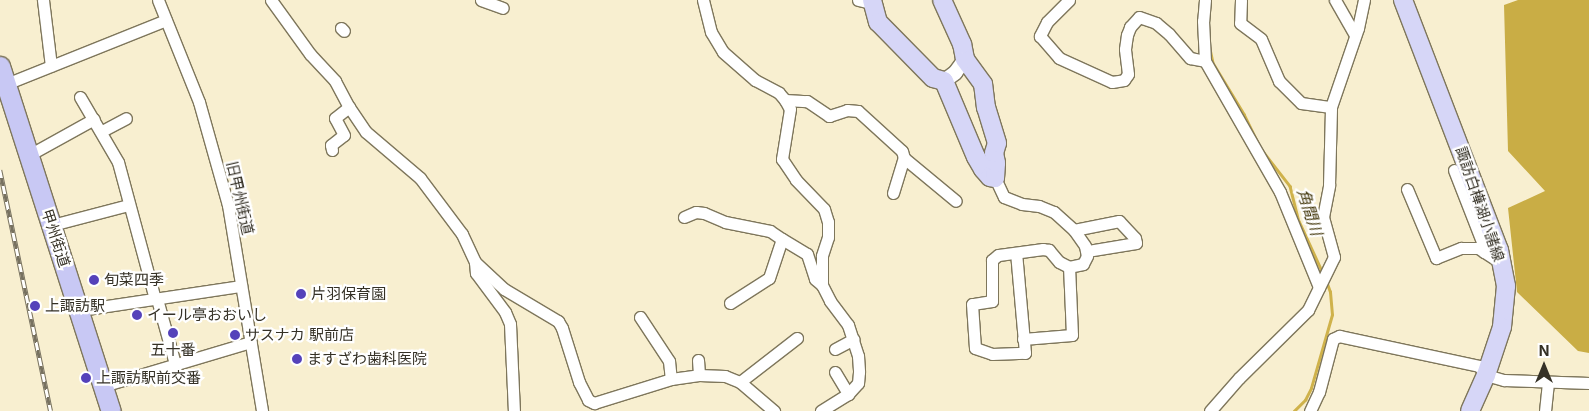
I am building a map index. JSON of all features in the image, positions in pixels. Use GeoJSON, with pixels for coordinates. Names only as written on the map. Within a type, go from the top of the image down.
{"type":"FeatureCollection","features":[{"type":"Feature","properties":{"kind":"highway","name":"甲州街道"},"geometry":{"type":"LineString","coordinates":[[3,75],[112,411]]}},
{"type":"Feature","properties":{"kind":"main road"},"geometry":{"type":"LineString","coordinates":[[867,1],[878,22],[895,40],[933,78],[944,81],[976,157],[983,169],[995,178],[996,163],[994,153],[997,143],[986,108],[983,84],[965,60],[962,44],[942,0]]}},
{"type":"Feature","properties":{"kind":"main road","name":"諏訪白樺湖小諸線"},"geometry":{"type":"LineString","coordinates":[[1403,0],[1499,250],[1506,286],[1502,327],[1486,375],[1470,411]]}},
{"type":"Feature","properties":{"kind":"street"},"geometry":{"type":"LineString","coordinates":[[43,0],[51,66]]}},
{"type":"Feature","properties":{"kind":"street","name":"旧甲州街道"},"geometry":{"type":"LineString","coordinates":[[158,0],[199,102],[232,220],[262,411]]}},
{"type":"Feature","properties":{"kind":"street"},"geometry":{"type":"LineString","coordinates":[[271,0],[310,54],[335,81],[348,107],[366,132],[420,178],[462,234],[475,262],[476,273],[505,312],[510,324],[514,411]]}},
{"type":"Feature","properties":{"kind":"street"},"geometry":{"type":"LineString","coordinates":[[481,0],[503,8]]}},
{"type":"Feature","properties":{"kind":"street"},"geometry":{"type":"LineString","coordinates":[[702,0],[711,32],[723,52],[750,76],[779,93],[790,109],[782,159],[796,180],[824,209],[828,222],[828,237],[822,256],[822,285]]}},
{"type":"Feature","properties":{"kind":"street"},"geometry":{"type":"LineString","coordinates":[[1069,0],[1047,22],[1040,36],[1059,58],[1112,82],[1124,80],[1128,74],[1125,49],[1127,35],[1130,27],[1139,17],[1156,23],[1169,34],[1190,58],[1205,61]]}},
{"type":"Feature","properties":{"kind":"street"},"geometry":{"type":"LineString","coordinates":[[1204,0],[1205,61],[1280,192],[1320,285]]}},
{"type":"Feature","properties":{"kind":"street"},"geometry":{"type":"LineString","coordinates":[[1241,0],[1240,23],[1261,39],[1279,81],[1300,103],[1331,107]]}},
{"type":"Feature","properties":{"kind":"street"},"geometry":{"type":"LineString","coordinates":[[1336,0],[1355,35]]}},
{"type":"Feature","properties":{"kind":"street"},"geometry":{"type":"LineString","coordinates":[[1210,411],[1308,310],[1334,257],[1322,217],[1329,185],[1331,107],[1355,35],[1364,0]]}},
{"type":"Feature","properties":{"kind":"street"},"geometry":{"type":"LineString","coordinates":[[3,75],[51,66],[166,20]]}},
{"type":"Feature","properties":{"kind":"street"},"geometry":{"type":"LineString","coordinates":[[944,81],[955,73],[965,60]]}},
{"type":"Feature","properties":{"kind":"street"},"geometry":{"type":"LineString","coordinates":[[80,97],[102,131],[118,162],[128,205],[175,364]]}},
{"type":"Feature","properties":{"kind":"street"},"geometry":{"type":"LineString","coordinates":[[785,100],[807,101],[829,116],[847,110],[858,111],[902,151],[904,158],[893,194]]}},
{"type":"Feature","properties":{"kind":"street"},"geometry":{"type":"LineString","coordinates":[[332,150],[331,145],[344,135],[335,118],[348,107]]}},
{"type":"Feature","properties":{"kind":"street"},"geometry":{"type":"LineString","coordinates":[[102,131],[126,118]]}},
{"type":"Feature","properties":{"kind":"street"},"geometry":{"type":"LineString","coordinates":[[29,155],[94,119]]}},
{"type":"Feature","properties":{"kind":"street"},"geometry":{"type":"LineString","coordinates":[[904,158],[956,201]]}},
{"type":"Feature","properties":{"kind":"street"},"geometry":{"type":"LineString","coordinates":[[1454,170],[1484,247],[1484,252]]}},
{"type":"Feature","properties":{"kind":"street"},"geometry":{"type":"LineString","coordinates":[[995,178],[1004,197],[1022,204],[1039,206],[1049,210],[1074,230],[1087,251],[1083,264],[1069,267],[1059,262],[1049,250],[1016,253],[998,255],[992,260],[992,301],[972,304],[975,348],[992,354],[1025,353],[1016,253]]}},
{"type":"Feature","properties":{"kind":"street"},"geometry":{"type":"LineString","coordinates":[[1407,189],[1436,258],[1461,248],[1478,248],[1501,263]]}},
{"type":"Feature","properties":{"kind":"street"},"geometry":{"type":"LineString","coordinates":[[52,225],[128,205]]}},
{"type":"Feature","properties":{"kind":"street"},"geometry":{"type":"LineString","coordinates":[[684,217],[696,212],[704,213],[725,222],[770,231],[806,254],[815,279],[822,285],[830,301],[848,325],[854,339],[859,372],[858,383],[848,394],[821,411]]}},
{"type":"Feature","properties":{"kind":"street"},"geometry":{"type":"LineString","coordinates":[[1074,230],[1119,222],[1135,238],[1136,243],[1087,251]]}},
{"type":"Feature","properties":{"kind":"street"},"geometry":{"type":"LineString","coordinates":[[730,303],[769,278],[782,239]]}},
{"type":"Feature","properties":{"kind":"street"},"geometry":{"type":"LineString","coordinates":[[475,262],[504,288],[558,321],[562,328],[578,382],[588,400],[594,402],[671,379],[699,375],[725,376],[740,382],[774,411]]}},
{"type":"Feature","properties":{"kind":"street"},"geometry":{"type":"LineString","coordinates":[[1024,339],[1072,335],[1069,267]]}},
{"type":"Feature","properties":{"kind":"street"},"geometry":{"type":"LineString","coordinates":[[80,310],[241,286]]}},
{"type":"Feature","properties":{"kind":"street"},"geometry":{"type":"LineString","coordinates":[[640,318],[669,361],[671,379]]}},
{"type":"Feature","properties":{"kind":"street"},"geometry":{"type":"LineString","coordinates":[[1310,411],[1320,392],[1333,339],[1339,336],[1479,366],[1486,375],[1504,380],[1589,383]]}},
{"type":"Feature","properties":{"kind":"street"},"geometry":{"type":"LineString","coordinates":[[740,382],[797,338]]}},
{"type":"Feature","properties":{"kind":"street"},"geometry":{"type":"LineString","coordinates":[[835,349],[854,339]]}},
{"type":"Feature","properties":{"kind":"street"},"geometry":{"type":"LineString","coordinates":[[103,386],[250,342]]}},
{"type":"Feature","properties":{"kind":"street"},"geometry":{"type":"LineString","coordinates":[[698,360],[699,375]]}},
{"type":"Feature","properties":{"kind":"street"},"geometry":{"type":"LineString","coordinates":[[835,372],[848,394]]}},
{"type":"Feature","properties":{"kind":"street"},"geometry":{"type":"LineString","coordinates":[[1545,411],[1548,382]]}},
{"type":"Feature","properties":{"kind":"shaded area"},"geometry":{"type":"Polygon","coordinates":[[[1518,0],[1589,0],[1589,353],[1578,351],[1517,292],[1508,208],[1545,191],[1508,151],[1504,5],[1518,0]]]}},
{"type":"Feature","properties":{"kind":"waterway","name":"角間川"},"geometry":{"type":"LineString","coordinates":[[1209,44],[1213,63],[1244,114],[1258,143]]}},
{"type":"Feature","properties":{"kind":"waterway","name":"角間川"},"geometry":{"type":"LineString","coordinates":[[1262,150],[1290,186],[1299,221],[1322,271]]}},
{"type":"Feature","properties":{"kind":"waterway","name":"角間川"},"geometry":{"type":"LineString","coordinates":[[1294,411],[1305,400],[1311,388],[1332,315],[1330,292],[1326,281]]}},
{"type":"Feature","properties":{"kind":"railway"},"geometry":{"type":"LineString","coordinates":[[0,170],[51,411]]}},
{"type":"Feature","properties":{"kind":"place","name":"旬菜四季"},"geometry":{"type":"Point","coordinates":[94,280]}},
{"type":"Feature","properties":{"kind":"place","name":"片羽保育園"},"geometry":{"type":"Point","coordinates":[301,294]}},
{"type":"Feature","properties":{"kind":"place","name":"上諏訪駅"},"geometry":{"type":"Point","coordinates":[35,306]}},
{"type":"Feature","properties":{"kind":"place","name":"イール亭おおいし"},"geometry":{"type":"Point","coordinates":[137,315]}},
{"type":"Feature","properties":{"kind":"place","name":"五十番"},"geometry":{"type":"Point","coordinates":[173,333]}},
{"type":"Feature","properties":{"kind":"place","name":"サスナカ 駅前店"},"geometry":{"type":"Point","coordinates":[235,335]}},
{"type":"Feature","properties":{"kind":"place","name":"ますざわ歯科医院"},"geometry":{"type":"Point","coordinates":[297,359]}},
{"type":"Feature","properties":{"kind":"place","name":"上諏訪駅前交番"},"geometry":{"type":"Point","coordinates":[86,378]}}]}
